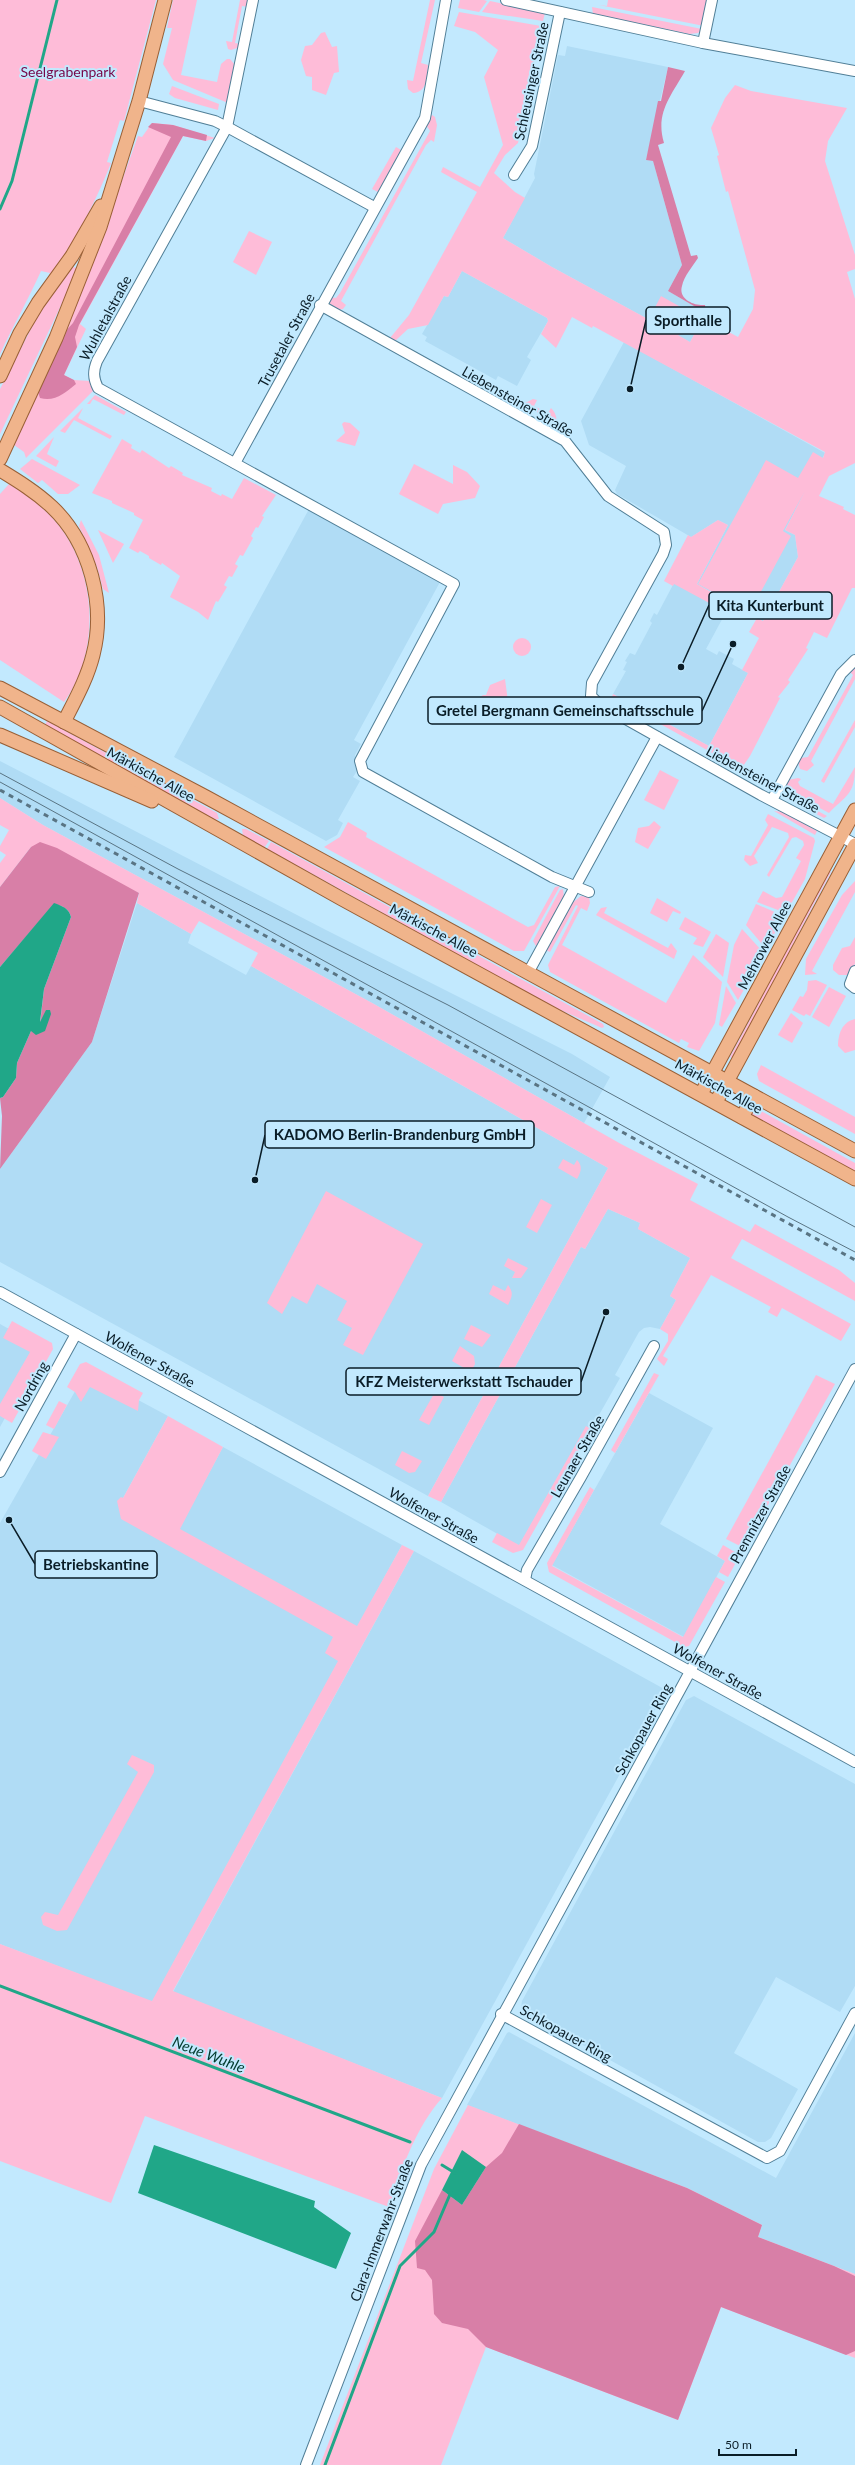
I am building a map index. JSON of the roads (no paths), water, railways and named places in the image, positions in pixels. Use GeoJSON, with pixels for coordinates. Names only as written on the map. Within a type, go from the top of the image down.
{"type":"FeatureCollection","features":[{"type":"Feature","properties":{"kind":"main road"},"geometry":{"type":"LineString","coordinates":[[0,459],[56,338],[100,227],[139,101],[165,0]]}},
{"type":"Feature","properties":{"kind":"main road"},"geometry":{"type":"LineString","coordinates":[[0,376],[20,334],[38,303],[72,256],[111,190]]}},
{"type":"Feature","properties":{"kind":"main road"},"geometry":{"type":"LineString","coordinates":[[0,470],[35,492],[53,508],[67,524],[82,550],[91,573],[97,606],[96,643],[86,678],[64,722]]}},
{"type":"Feature","properties":{"kind":"main road","name":"Märkische Allee"},"geometry":{"type":"LineString","coordinates":[[0,688],[206,797],[855,1152]]}},
{"type":"Feature","properties":{"kind":"main road","name":"Märkische Allee"},"geometry":{"type":"LineString","coordinates":[[0,707],[220,831],[855,1179]]}},
{"type":"Feature","properties":{"kind":"main road"},"geometry":{"type":"LineString","coordinates":[[0,735],[220,831]]}},
{"type":"Feature","properties":{"kind":"main road","name":"Mehrower Allee"},"geometry":{"type":"LineString","coordinates":[[701,1094],[855,810]]}},
{"type":"Feature","properties":{"kind":"main road"},"geometry":{"type":"LineString","coordinates":[[716,1102],[855,845]]}},
{"type":"Feature","properties":{"kind":"main road"},"geometry":{"type":"LineString","coordinates":[[742,1117],[754,1096]]}},
{"type":"Feature","properties":{"kind":"street","name":"Wuhletalstraße"},"geometry":{"type":"LineString","coordinates":[[235,463],[98,388],[94,376],[97,361],[226,127],[253,0]]}},
{"type":"Feature","properties":{"kind":"street","name":"Trusetaler Straße"},"geometry":{"type":"LineString","coordinates":[[235,463],[320,305],[425,118],[446,0]]}},
{"type":"Feature","properties":{"kind":"street","name":"Schleusinger Straße"},"geometry":{"type":"LineString","coordinates":[[506,0],[703,43],[855,71]]}},
{"type":"Feature","properties":{"kind":"street"},"geometry":{"type":"LineString","coordinates":[[703,43],[712,0]]}},
{"type":"Feature","properties":{"kind":"street","name":"Schleusinger Straße"},"geometry":{"type":"LineString","coordinates":[[514,175],[532,146],[560,12]]}},
{"type":"Feature","properties":{"kind":"street"},"geometry":{"type":"LineString","coordinates":[[139,101],[215,122],[226,127],[374,208]]}},
{"type":"Feature","properties":{"kind":"street","name":"Liebensteiner Straße"},"geometry":{"type":"LineString","coordinates":[[320,305],[565,441],[608,496],[664,532],[666,545],[663,554],[590,690],[591,696],[599,704],[657,737],[855,845]]}},
{"type":"Feature","properties":{"kind":"street"},"geometry":{"type":"LineString","coordinates":[[235,463],[454,584],[360,761],[364,772],[575,887],[589,892]]}},
{"type":"Feature","properties":{"kind":"street"},"geometry":{"type":"LineString","coordinates":[[772,800],[841,674],[855,660]]}},
{"type":"Feature","properties":{"kind":"street"},"geometry":{"type":"LineString","coordinates":[[528,973],[657,737]]}},
{"type":"Feature","properties":{"kind":"street"},"geometry":{"type":"LineString","coordinates":[[853,986],[855,970]]}},
{"type":"Feature","properties":{"kind":"street","name":"Wolfener Straße"},"geometry":{"type":"LineString","coordinates":[[0,1292],[855,1762]]}},
{"type":"Feature","properties":{"kind":"street","name":"Nordring"},"geometry":{"type":"LineString","coordinates":[[0,1472],[76,1334]]}},
{"type":"Feature","properties":{"kind":"street","name":"Leunaer Straße"},"geometry":{"type":"LineString","coordinates":[[525,1580],[527,1570],[582,1477],[654,1346]]}},
{"type":"Feature","properties":{"kind":"street","name":"Premnitzer Straße"},"geometry":{"type":"LineString","coordinates":[[690,1672],[855,1369]]}},
{"type":"Feature","properties":{"kind":"street","name":"Schkopauer Ring"},"geometry":{"type":"LineString","coordinates":[[690,1672],[501,2014],[767,2158],[780,2152],[855,2013]]}},
{"type":"Feature","properties":{"kind":"street","name":"Clara-Immerwahr-Straße"},"geometry":{"type":"LineString","coordinates":[[306,2465],[421,2165],[501,2014]]}},
{"type":"Feature","properties":{"kind":"waterway","name":"Neue Wuhle"},"geometry":{"type":"LineString","coordinates":[[0,209],[12,181],[57,0]]}},
{"type":"Feature","properties":{"kind":"waterway","name":"Neue Wuhle"},"geometry":{"type":"LineString","coordinates":[[0,1986],[410,2142]]}},
{"type":"Feature","properties":{"kind":"waterway"},"geometry":{"type":"LineString","coordinates":[[442,2165],[455,2173]]}},
{"type":"Feature","properties":{"kind":"waterway"},"geometry":{"type":"LineString","coordinates":[[325,2465],[400,2266],[434,2232],[451,2192]]}},
{"type":"Feature","properties":{"kind":"tram line"},"geometry":{"type":"LineString","coordinates":[[0,773],[178,869],[448,1005],[855,1227]]}},
{"type":"Feature","properties":{"kind":"tram line"},"geometry":{"type":"LineString","coordinates":[[0,782],[788,1217],[855,1252]]}},
{"type":"Feature","properties":{"kind":"railway"},"geometry":{"type":"LineString","coordinates":[[0,790],[855,1260]]}},
{"type":"Feature","properties":{"kind":"place","name":"Sporthalle"},"geometry":{"type":"Point","coordinates":[630,389]}},
{"type":"Feature","properties":{"kind":"place","name":"Gretel Bergmann Gemeinschaftsschule"},"geometry":{"type":"Point","coordinates":[733,644]}},
{"type":"Feature","properties":{"kind":"place","name":"Kita Kunterbunt"},"geometry":{"type":"Point","coordinates":[681,667]}},
{"type":"Feature","properties":{"kind":"place","name":"KADOMO Berlin-Brandenburg GmbH"},"geometry":{"type":"Point","coordinates":[255,1180]}},
{"type":"Feature","properties":{"kind":"place","name":"KFZ Meisterwerkstatt Tschauder"},"geometry":{"type":"Point","coordinates":[606,1312]}},
{"type":"Feature","properties":{"kind":"place","name":"Betriebskantine"},"geometry":{"type":"Point","coordinates":[9,1520]}},
{"type":"Feature","properties":{"kind":"park label","name":"Seelgrabenpark"},"geometry":{"type":"Point","coordinates":[68,71]}}]}
